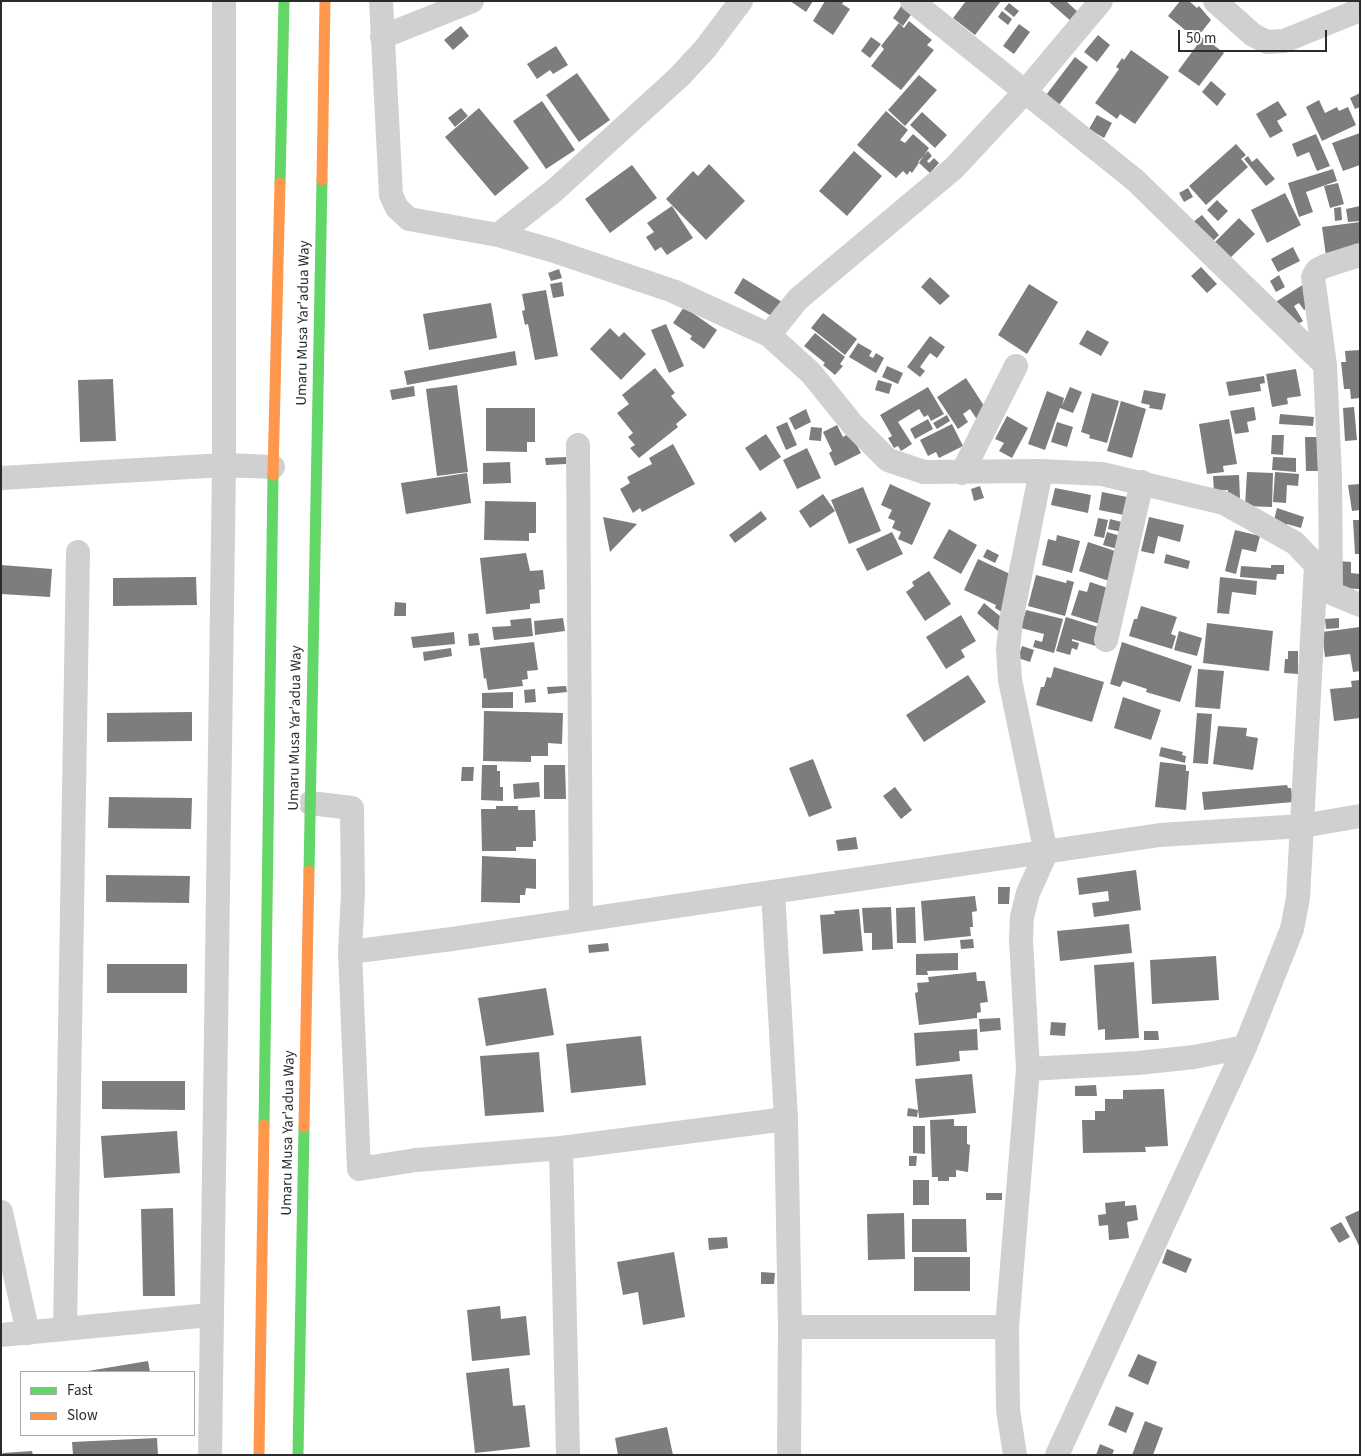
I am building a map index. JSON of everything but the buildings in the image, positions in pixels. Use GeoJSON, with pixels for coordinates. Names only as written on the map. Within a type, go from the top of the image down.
{"type":"FeatureCollection","features":[{"type":"Feature","properties":{"kind":"main road","name":"Umaru Musa Yar'adua Way"},"geometry":{"type":"LineString","coordinates":[[259,1455],[273,467],[284,1]]}},
{"type":"Feature","properties":{"kind":"main road","name":"Umaru Musa Yar'adua Way"},"geometry":{"type":"LineString","coordinates":[[298,1455],[325,1]]}},
{"type":"Feature","properties":{"kind":"street"},"geometry":{"type":"LineString","coordinates":[[210,1455],[210,1315],[224,466],[224,1]]}},
{"type":"Feature","properties":{"kind":"street"},"geometry":{"type":"LineString","coordinates":[[381,1],[391,195],[397,208],[409,219],[498,235],[551,250],[673,291],[769,335],[811,373],[853,425],[888,460],[924,472],[1041,471],[1102,474],[1224,503],[1295,544],[1316,565],[1331,594],[1360,605]]}},
{"type":"Feature","properties":{"kind":"street"},"geometry":{"type":"LineString","coordinates":[[382,37],[472,1]]}},
{"type":"Feature","properties":{"kind":"street"},"geometry":{"type":"LineString","coordinates":[[498,235],[555,190],[679,78],[741,1]]}},
{"type":"Feature","properties":{"kind":"street"},"geometry":{"type":"LineString","coordinates":[[912,1],[1024,94],[1135,180],[1325,365]]}},
{"type":"Feature","properties":{"kind":"street"},"geometry":{"type":"LineString","coordinates":[[769,335],[798,299],[954,168],[1024,94],[1100,1]]}},
{"type":"Feature","properties":{"kind":"street"},"geometry":{"type":"LineString","coordinates":[[1215,1],[1253,35],[1267,42],[1284,41],[1360,10]]}},
{"type":"Feature","properties":{"kind":"street"},"geometry":{"type":"LineString","coordinates":[[1331,594],[1330,476],[1325,365],[1313,277],[1317,270],[1325,266],[1360,255]]}},
{"type":"Feature","properties":{"kind":"street"},"geometry":{"type":"LineString","coordinates":[[962,473],[1016,366]]}},
{"type":"Feature","properties":{"kind":"street"},"geometry":{"type":"LineString","coordinates":[[578,445],[581,920]]}},
{"type":"Feature","properties":{"kind":"street"},"geometry":{"type":"LineString","coordinates":[[1,478],[224,466],[273,467]]}},
{"type":"Feature","properties":{"kind":"street"},"geometry":{"type":"LineString","coordinates":[[1015,1455],[1008,1410],[1007,1327],[1028,1069],[1021,939],[1022,918],[1028,893],[1046,853],[1010,680],[1008,649],[1011,621],[1041,471]]}},
{"type":"Feature","properties":{"kind":"street"},"geometry":{"type":"LineString","coordinates":[[1106,640],[1142,482]]}},
{"type":"Feature","properties":{"kind":"street"},"geometry":{"type":"LineString","coordinates":[[66,1329],[78,552]]}},
{"type":"Feature","properties":{"kind":"street"},"geometry":{"type":"LineString","coordinates":[[1057,1455],[1245,1047],[1292,928],[1298,898],[1316,565]]}},
{"type":"Feature","properties":{"kind":"street"},"geometry":{"type":"LineString","coordinates":[[310,803],[352,808],[353,893],[350,952],[359,1169],[416,1160],[561,1148],[786,1119]]}},
{"type":"Feature","properties":{"kind":"street"},"geometry":{"type":"LineString","coordinates":[[350,952],[1005,857],[1046,853],[1160,835],[1302,826],[1360,816]]}},
{"type":"Feature","properties":{"kind":"street"},"geometry":{"type":"LineString","coordinates":[[773,892],[786,1119],[790,1327],[789,1455]]}},
{"type":"Feature","properties":{"kind":"street"},"geometry":{"type":"LineString","coordinates":[[1028,1069],[1138,1063],[1194,1057],[1245,1047]]}},
{"type":"Feature","properties":{"kind":"street"},"geometry":{"type":"LineString","coordinates":[[561,1148],[568,1455]]}},
{"type":"Feature","properties":{"kind":"street"},"geometry":{"type":"LineString","coordinates":[[1,1212],[28,1332]]}},
{"type":"Feature","properties":{"kind":"street"},"geometry":{"type":"LineString","coordinates":[[1,1335],[210,1315]]}},
{"type":"Feature","properties":{"kind":"street"},"geometry":{"type":"LineString","coordinates":[[790,1327],[1007,1327]]}},
{"type":"Feature","properties":{"kind":"traffic: fast"},"geometry":{"type":"LineString","coordinates":[[280,183],[284,1]]}},
{"type":"Feature","properties":{"kind":"traffic: fast"},"geometry":{"type":"LineString","coordinates":[[309,871],[322,180]]}},
{"type":"Feature","properties":{"kind":"traffic: fast"},"geometry":{"type":"LineString","coordinates":[[264,1125],[273,475]]}},
{"type":"Feature","properties":{"kind":"traffic: fast"},"geometry":{"type":"LineString","coordinates":[[298,1455],[304,1127]]}},
{"type":"Feature","properties":{"kind":"traffic: slow"},"geometry":{"type":"LineString","coordinates":[[322,180],[325,1]]}},
{"type":"Feature","properties":{"kind":"traffic: slow"},"geometry":{"type":"LineString","coordinates":[[273,475],[280,183]]}},
{"type":"Feature","properties":{"kind":"traffic: slow"},"geometry":{"type":"LineString","coordinates":[[304,1127],[309,871]]}},
{"type":"Feature","properties":{"kind":"traffic: slow"},"geometry":{"type":"LineString","coordinates":[[259,1455],[264,1125]]}}]}
